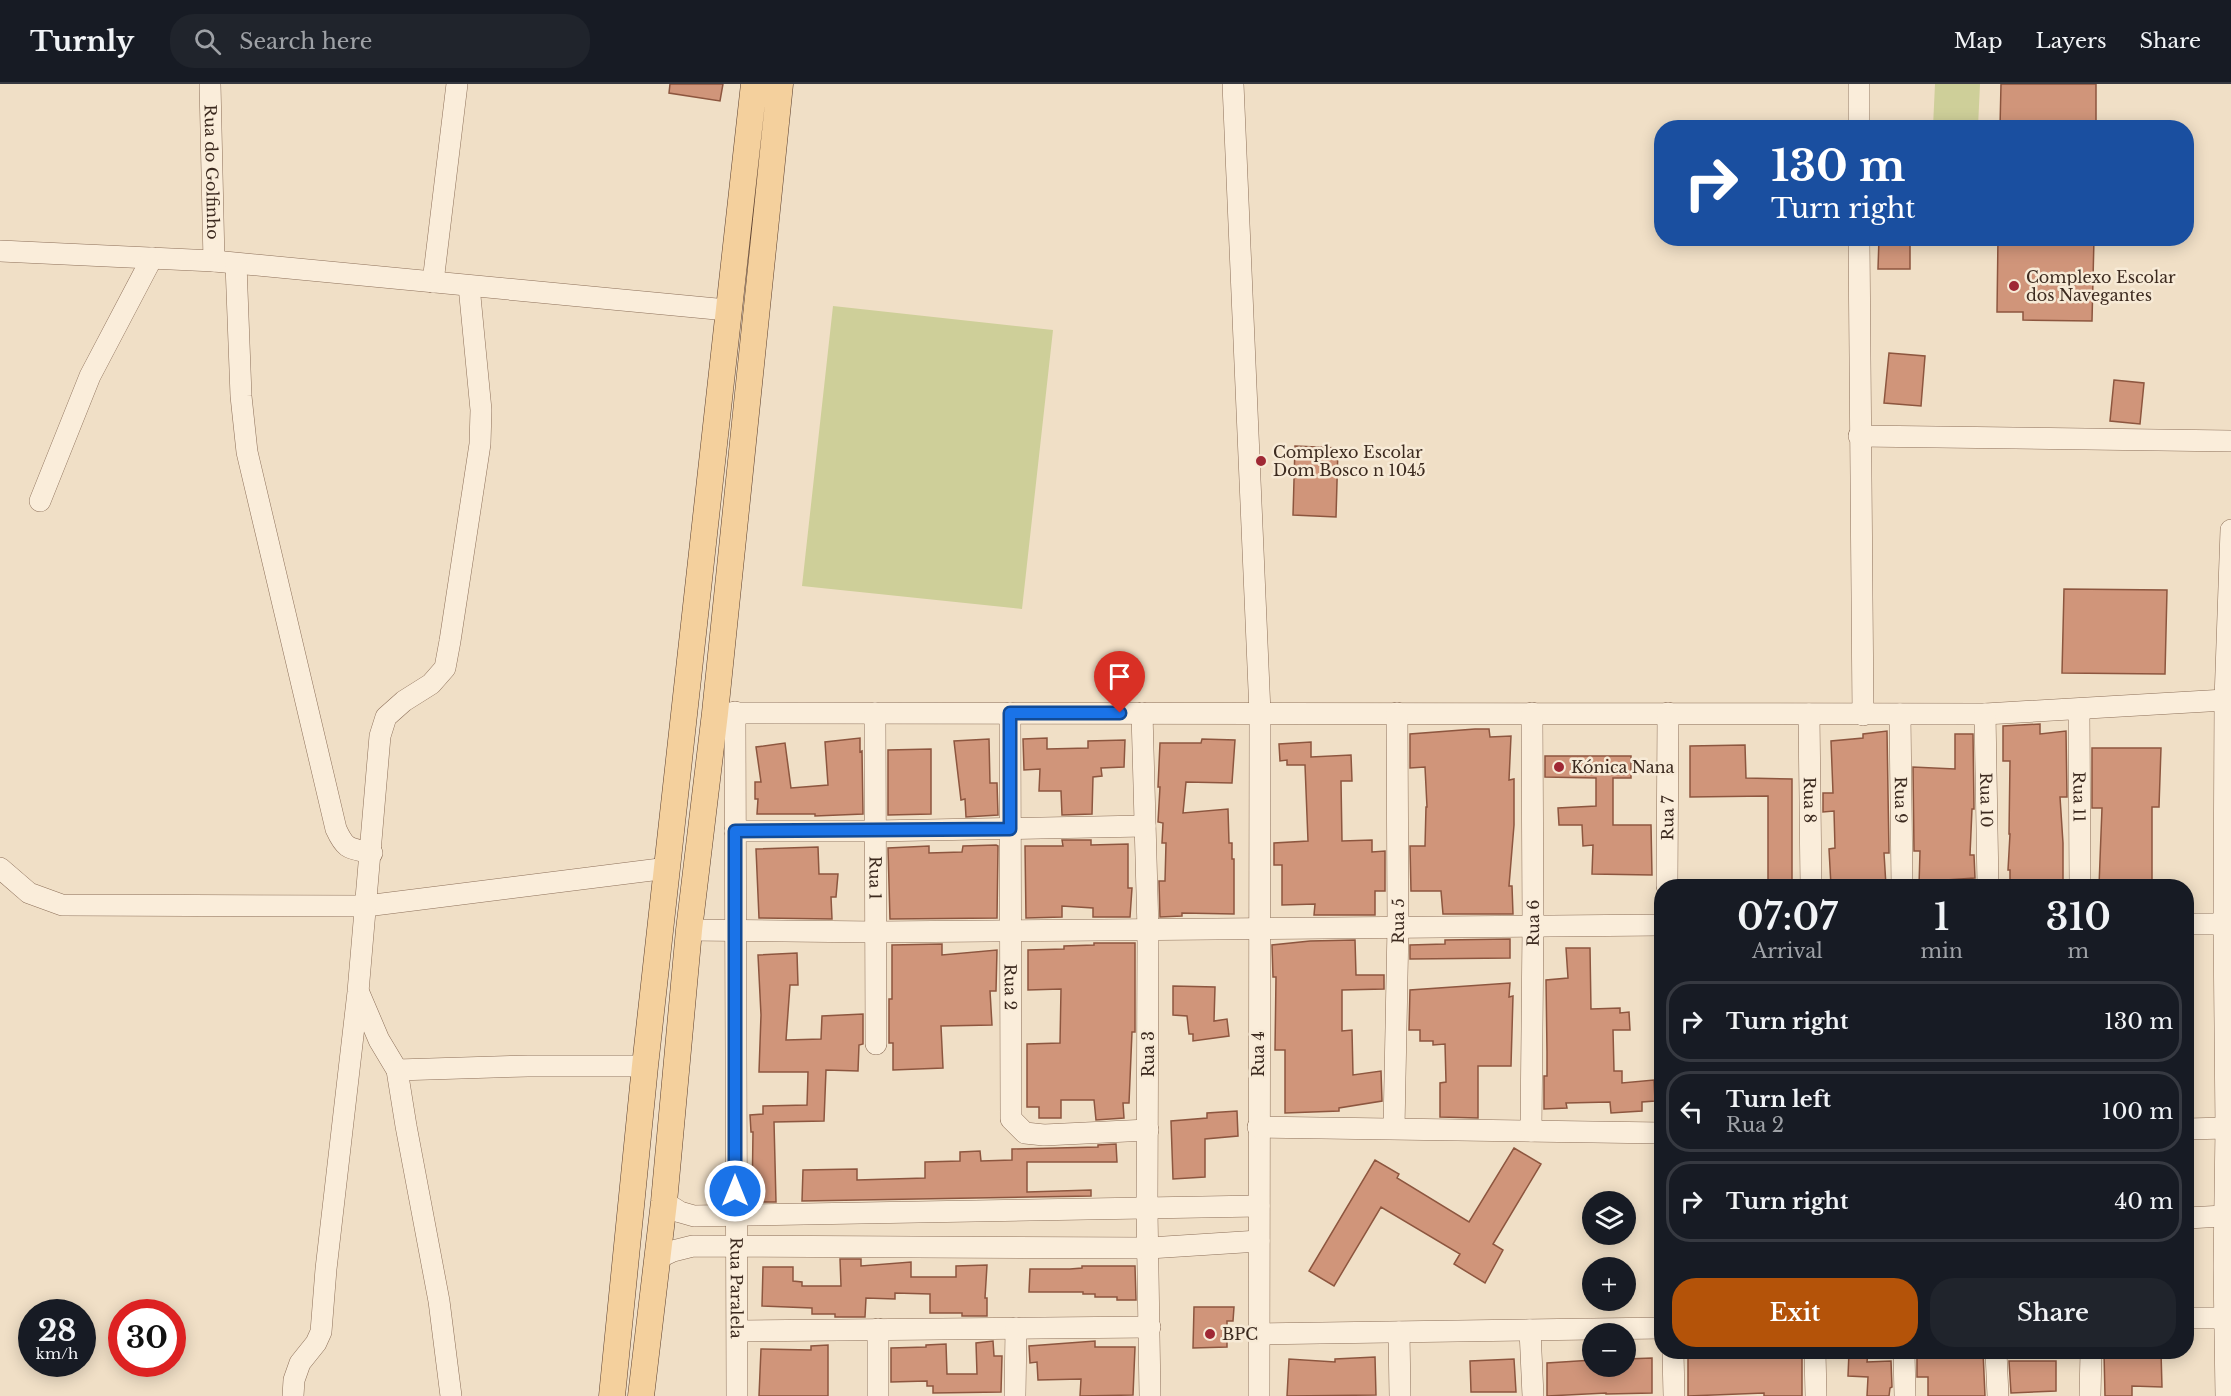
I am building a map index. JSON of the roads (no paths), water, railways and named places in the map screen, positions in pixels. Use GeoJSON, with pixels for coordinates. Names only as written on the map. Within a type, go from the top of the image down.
{"type":"FeatureCollection","features":[{"type":"Feature","properties":{"kind":"main road"},"geometry":{"type":"LineString","coordinates":[[612,1396],[645,1066],[727,310],[754,84]]}},
{"type":"Feature","properties":{"kind":"main road"},"geometry":{"type":"LineString","coordinates":[[641,1396],[664,1202],[689,930],[725,712],[780,84]]}},
{"type":"Feature","properties":{"kind":"street","name":"Rua do Golfinho"},"geometry":{"type":"LineString","coordinates":[[210,84],[214,261]]}},
{"type":"Feature","properties":{"kind":"street"},"geometry":{"type":"LineString","coordinates":[[433,282],[457,84]]}},
{"type":"Feature","properties":{"kind":"street","name":"Rua 4"},"geometry":{"type":"LineString","coordinates":[[1233,84],[1260,713],[1259,1396]]}},
{"type":"Feature","properties":{"kind":"street"},"geometry":{"type":"LineString","coordinates":[[1858,84],[1859,120]]}},
{"type":"Feature","properties":{"kind":"street"},"geometry":{"type":"LineString","coordinates":[[1859,246],[1863,715]]}},
{"type":"Feature","properties":{"kind":"street"},"geometry":{"type":"LineString","coordinates":[[0,250],[214,261],[727,310]]}},
{"type":"Feature","properties":{"kind":"street"},"geometry":{"type":"LineString","coordinates":[[40,501],[90,376],[152,258]]}},
{"type":"Feature","properties":{"kind":"street"},"geometry":{"type":"LineString","coordinates":[[236,264],[241,396],[247,452],[336,829],[342,843],[349,848],[372,853]]}},
{"type":"Feature","properties":{"kind":"street"},"geometry":{"type":"LineString","coordinates":[[293,1396],[294,1380],[300,1363],[316,1343],[321,1332],[372,853],[380,736],[386,717],[404,700],[431,684],[445,668],[450,641],[480,444],[481,410],[469,286]]}},
{"type":"Feature","properties":{"kind":"street"},"geometry":{"type":"LineString","coordinates":[[1859,436],[2231,441]]}},
{"type":"Feature","properties":{"kind":"street"},"geometry":{"type":"LineString","coordinates":[[2226,1396],[2224,1318],[2227,1266],[2224,1216],[2226,1128],[2224,924],[2227,902],[2225,700],[2231,530]]}},
{"type":"Feature","properties":{"kind":"street"},"geometry":{"type":"LineString","coordinates":[[725,712],[1863,715],[1985,714],[2225,700]]}},
{"type":"Feature","properties":{"kind":"street","name":"Rua 11"},"geometry":{"type":"LineString","coordinates":[[2079,709],[2080,879]]}},
{"type":"Feature","properties":{"kind":"street","name":"Rua Paralela"},"geometry":{"type":"LineString","coordinates":[[725,712],[735,831],[737,1396]]}},
{"type":"Feature","properties":{"kind":"street","name":"Rua 1"},"geometry":{"type":"LineString","coordinates":[[875,713],[876,1044]]}},
{"type":"Feature","properties":{"kind":"street","name":"Rua 2"},"geometry":{"type":"LineString","coordinates":[[1010,713],[1011,1119],[1025,1133],[1044,1135],[1148,1130]]}},
{"type":"Feature","properties":{"kind":"street","name":"Rua 3"},"geometry":{"type":"LineString","coordinates":[[1142,713],[1148,930],[1147,1210],[1150,1396]]}},
{"type":"Feature","properties":{"kind":"street","name":"Rua 5"},"geometry":{"type":"LineString","coordinates":[[1394,1128],[1398,927],[1397,713]]}},
{"type":"Feature","properties":{"kind":"street","name":"Rua 6"},"geometry":{"type":"LineString","coordinates":[[1531,1131],[1532,713]]}},
{"type":"Feature","properties":{"kind":"street","name":"Rua 7"},"geometry":{"type":"LineString","coordinates":[[1667,879],[1668,713]]}},
{"type":"Feature","properties":{"kind":"street","name":"Rua 8"},"geometry":{"type":"LineString","coordinates":[[1809,714],[1811,879]]}},
{"type":"Feature","properties":{"kind":"street","name":"Rua 9"},"geometry":{"type":"LineString","coordinates":[[1900,714],[1902,879]]}},
{"type":"Feature","properties":{"kind":"street","name":"Rua 10"},"geometry":{"type":"LineString","coordinates":[[1985,714],[1988,879]]}},
{"type":"Feature","properties":{"kind":"street"},"geometry":{"type":"LineString","coordinates":[[735,831],[1145,826]]}},
{"type":"Feature","properties":{"kind":"street"},"geometry":{"type":"LineString","coordinates":[[0,868],[29,893],[62,905],[366,906],[668,868]]}},
{"type":"Feature","properties":{"kind":"street"},"geometry":{"type":"LineString","coordinates":[[2194,924],[2224,924]]}},
{"type":"Feature","properties":{"kind":"street"},"geometry":{"type":"LineString","coordinates":[[689,930],[876,932],[1654,926]]}},
{"type":"Feature","properties":{"kind":"street"},"geometry":{"type":"LineString","coordinates":[[358,992],[379,1040],[398,1070],[406,1126],[439,1301],[451,1396]]}},
{"type":"Feature","properties":{"kind":"street"},"geometry":{"type":"LineString","coordinates":[[398,1070],[528,1066],[645,1066]]}},
{"type":"Feature","properties":{"kind":"street"},"geometry":{"type":"LineString","coordinates":[[1258,1127],[1654,1133]]}},
{"type":"Feature","properties":{"kind":"street"},"geometry":{"type":"LineString","coordinates":[[2194,1129],[2226,1128]]}},
{"type":"Feature","properties":{"kind":"street"},"geometry":{"type":"LineString","coordinates":[[664,1202],[680,1212],[694,1216],[1147,1210],[1258,1206]]}},
{"type":"Feature","properties":{"kind":"street"},"geometry":{"type":"LineString","coordinates":[[2194,1218],[2224,1216]]}},
{"type":"Feature","properties":{"kind":"street"},"geometry":{"type":"LineString","coordinates":[[656,1259],[673,1251],[693,1246],[1149,1248],[1258,1241]]}},
{"type":"Feature","properties":{"kind":"street"},"geometry":{"type":"LineString","coordinates":[[2194,1318],[2224,1318]]}},
{"type":"Feature","properties":{"kind":"street"},"geometry":{"type":"LineString","coordinates":[[738,1331],[1150,1327]]}},
{"type":"Feature","properties":{"kind":"street"},"geometry":{"type":"LineString","coordinates":[[1015,1396],[1016,1328]]}},
{"type":"Feature","properties":{"kind":"street"},"geometry":{"type":"LineString","coordinates":[[1260,1334],[1654,1328]]}},
{"type":"Feature","properties":{"kind":"street"},"geometry":{"type":"LineString","coordinates":[[878,1329],[878,1396]]}},
{"type":"Feature","properties":{"kind":"street"},"geometry":{"type":"LineString","coordinates":[[1530,1330],[1533,1396]]}},
{"type":"Feature","properties":{"kind":"street"},"geometry":{"type":"LineString","coordinates":[[1399,1332],[1400,1396]]}},
{"type":"Feature","properties":{"kind":"street"},"geometry":{"type":"LineString","coordinates":[[1673,1359],[1674,1396]]}},
{"type":"Feature","properties":{"kind":"street"},"geometry":{"type":"LineString","coordinates":[[1815,1359],[1816,1396]]}},
{"type":"Feature","properties":{"kind":"street"},"geometry":{"type":"LineString","coordinates":[[1904,1359],[1905,1396]]}},
{"type":"Feature","properties":{"kind":"street"},"geometry":{"type":"LineString","coordinates":[[1996,1359],[1998,1396]]}},
{"type":"Feature","properties":{"kind":"street"},"geometry":{"type":"LineString","coordinates":[[2090,1396],[2091,1359]]}},
{"type":"Feature","properties":{"kind":"place","name":"Complexo Escolar dos Navegantes"},"geometry":{"type":"Point","coordinates":[2014,286]}},
{"type":"Feature","properties":{"kind":"place","name":"Complexo Escolar Dom Bosco n 1045"},"geometry":{"type":"Point","coordinates":[1261,461]}},
{"type":"Feature","properties":{"kind":"place","name":"Kónica Nana"},"geometry":{"type":"Point","coordinates":[1559,767]}},
{"type":"Feature","properties":{"kind":"place","name":"BPC"},"geometry":{"type":"Point","coordinates":[1210,1334]}}]}
